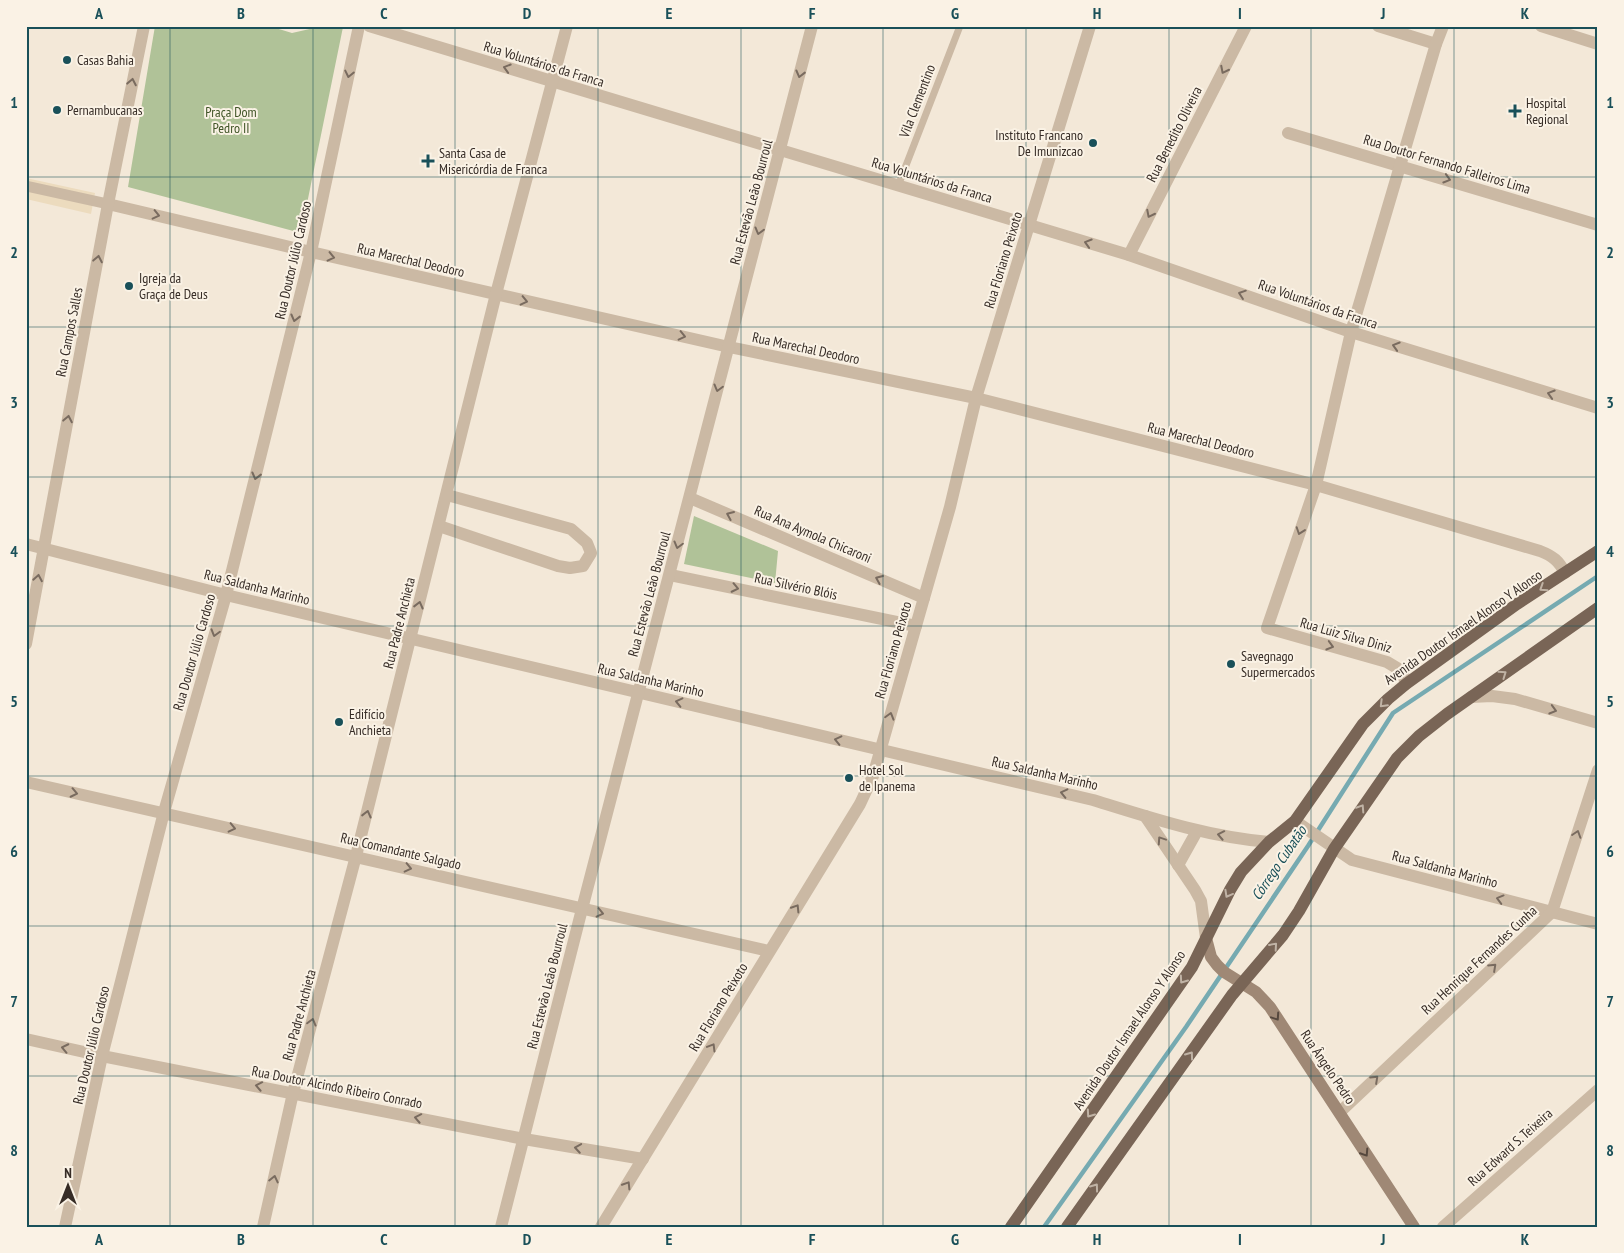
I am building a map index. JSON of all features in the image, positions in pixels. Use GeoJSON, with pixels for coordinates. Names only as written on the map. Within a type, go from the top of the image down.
{"type":"FeatureCollection","features":[{"type":"Feature","properties":{"kind":"main road","name":"Avenida Doutor Ismael Alonso Y Alonso"},"geometry":{"type":"LineString","coordinates":[[1011,1227],[1192,967],[1230,890],[1241,872],[1269,842],[1300,824],[1363,724],[1406,684],[1518,604],[1598,551]]}},
{"type":"Feature","properties":{"kind":"main road"},"geometry":{"type":"LineString","coordinates":[[1067,1227],[1237,980],[1283,935],[1299,911],[1329,845],[1397,758],[1419,736],[1470,697],[1598,608]]}},
{"type":"Feature","properties":{"kind":"main road","name":"Rua Ângelo Pedro"},"geometry":{"type":"LineString","coordinates":[[1206,938],[1211,957],[1217,965],[1256,992],[1270,1007],[1414,1227]]}},
{"type":"Feature","properties":{"kind":"street","name":"Rua Campos Salles"},"geometry":{"type":"LineString","coordinates":[[26,644],[108,204],[144,26]]}},
{"type":"Feature","properties":{"kind":"street","name":"Rua Doutor Júlio Cardoso"},"geometry":{"type":"LineString","coordinates":[[65,1227],[102,1056],[164,812],[226,595],[311,252],[359,26]]}},
{"type":"Feature","properties":{"kind":"street","name":"Rua Voluntários da Franca"},"geometry":{"type":"LineString","coordinates":[[368,26],[1129,255],[1351,332],[1598,408]]}},
{"type":"Feature","properties":{"kind":"street","name":"Rua Padre Anchieta"},"geometry":{"type":"LineString","coordinates":[[262,1227],[294,1093],[411,639],[496,294],[567,26]]}},
{"type":"Feature","properties":{"kind":"street","name":"Rua Estevão Leão Bourroul"},"geometry":{"type":"LineString","coordinates":[[500,1227],[812,26]]}},
{"type":"Feature","properties":{"kind":"street","name":"Rua Floriano Peixoto"},"geometry":{"type":"LineString","coordinates":[[601,1227],[860,804],[873,776],[950,507],[976,398],[1090,26]]}},
{"type":"Feature","properties":{"kind":"street","name":"Rua Benedito Oliveira"},"geometry":{"type":"LineString","coordinates":[[1129,255],[1246,26]]}},
{"type":"Feature","properties":{"kind":"street"},"geometry":{"type":"LineString","coordinates":[[1378,26],[1436,44]]}},
{"type":"Feature","properties":{"kind":"street"},"geometry":{"type":"LineString","coordinates":[[1316,485],[1351,332],[1436,44],[1443,26]]}},
{"type":"Feature","properties":{"kind":"street"},"geometry":{"type":"LineString","coordinates":[[1541,26],[1598,44]]}},
{"type":"Feature","properties":{"kind":"street","name":"Rua Doutor Fernando Falleiros Lima"},"geometry":{"type":"LineString","coordinates":[[1288,133],[1598,225]]}},
{"type":"Feature","properties":{"kind":"street","name":"Rua Marechal Deodoro"},"geometry":{"type":"LineString","coordinates":[[26,186],[729,347],[976,398],[1316,485],[1540,551],[1552,556],[1565,573]]}},
{"type":"Feature","properties":{"kind":"street","name":"Rua Luiz Silva Diniz"},"geometry":{"type":"LineString","coordinates":[[1316,485],[1267,628],[1387,662],[1402,671],[1406,684]]}},
{"type":"Feature","properties":{"kind":"street"},"geometry":{"type":"LineString","coordinates":[[439,526],[558,566],[570,568],[583,566],[590,553],[587,543],[570,530],[446,495]]}},
{"type":"Feature","properties":{"kind":"street","name":"Rua Ana Aymola Chicaroni"},"geometry":{"type":"LineString","coordinates":[[690,498],[924,598]]}},
{"type":"Feature","properties":{"kind":"street","name":"Rua Saldanha Marinho"},"geometry":{"type":"LineString","coordinates":[[26,544],[226,595],[1093,800],[1197,830],[1243,840],[1269,842]]}},
{"type":"Feature","properties":{"kind":"street","name":"Rua Silvério Blóis"},"geometry":{"type":"LineString","coordinates":[[670,575],[916,626]]}},
{"type":"Feature","properties":{"kind":"street"},"geometry":{"type":"LineString","coordinates":[[1470,697],[1492,696],[1515,699],[1598,724]]}},
{"type":"Feature","properties":{"kind":"street","name":"Rua Henrique Fernandes Cunha"},"geometry":{"type":"LineString","coordinates":[[1340,1112],[1552,912],[1598,770]]}},
{"type":"Feature","properties":{"kind":"street","name":"Rua Comandante Salgado"},"geometry":{"type":"LineString","coordinates":[[26,782],[769,951]]}},
{"type":"Feature","properties":{"kind":"street"},"geometry":{"type":"LineString","coordinates":[[1145,816],[1201,901],[1206,938]]}},
{"type":"Feature","properties":{"kind":"street","name":"Rua Saldanha Marinho"},"geometry":{"type":"LineString","coordinates":[[1300,824],[1352,860],[1598,924]]}},
{"type":"Feature","properties":{"kind":"street"},"geometry":{"type":"LineString","coordinates":[[1178,865],[1197,830]]}},
{"type":"Feature","properties":{"kind":"street","name":"Rua Doutor Alcindo Ribeiro Conrado"},"geometry":{"type":"LineString","coordinates":[[26,1039],[102,1056],[524,1140],[643,1159]]}},
{"type":"Feature","properties":{"kind":"street","name":"Rua Edward S. Teixeira"},"geometry":{"type":"LineString","coordinates":[[1443,1227],[1598,1090]]}},
{"type":"Feature","properties":{"kind":"lane","name":"Vila Clementino"},"geometry":{"type":"LineString","coordinates":[[898,186],[960,26]]}},
{"type":"Feature","properties":{"kind":"green space","name":"Praça Dom Pedro II"},"geometry":{"type":"Polygon","coordinates":[[[155,26],[269,26],[292,33],[323,26],[343,27],[301,233],[128,187],[155,26]]]}},
{"type":"Feature","properties":{"kind":"green space"},"geometry":{"type":"Polygon","coordinates":[[[694,516],[778,551],[775,583],[684,564],[694,516]]]}},
{"type":"Feature","properties":{"kind":"shaded area"},"geometry":{"type":"Polygon","coordinates":[[[26,178],[95,193],[91,214],[26,199],[26,178]]]}},
{"type":"Feature","properties":{"kind":"waterway","name":"Córrego Cubatão"},"geometry":{"type":"LineString","coordinates":[[1044,1227],[1186,1027],[1308,846],[1393,713],[1598,576]]}},
{"type":"Feature","properties":{"kind":"place","name":"Casas Bahia"},"geometry":{"type":"Point","coordinates":[67,60]}},
{"type":"Feature","properties":{"kind":"place","name":"Pernambucanas"},"geometry":{"type":"Point","coordinates":[57,110]}},
{"type":"Feature","properties":{"kind":"place","name":"Hospital Regional"},"geometry":{"type":"Point","coordinates":[1515,111]}},
{"type":"Feature","properties":{"kind":"place","name":"Instituto Francano De Imunizcao"},"geometry":{"type":"Point","coordinates":[1093,143]}},
{"type":"Feature","properties":{"kind":"place","name":"Santa Casa de Misericórdia de Franca"},"geometry":{"type":"Point","coordinates":[428,161]}},
{"type":"Feature","properties":{"kind":"place","name":"Igreja da Graça de Deus"},"geometry":{"type":"Point","coordinates":[129,286]}},
{"type":"Feature","properties":{"kind":"place","name":"Savegnago Supermercados"},"geometry":{"type":"Point","coordinates":[1231,664]}},
{"type":"Feature","properties":{"kind":"place","name":"Edifício Anchieta"},"geometry":{"type":"Point","coordinates":[339,722]}},
{"type":"Feature","properties":{"kind":"place","name":"Hotel Sol de Ipanema"},"geometry":{"type":"Point","coordinates":[849,778]}}]}
